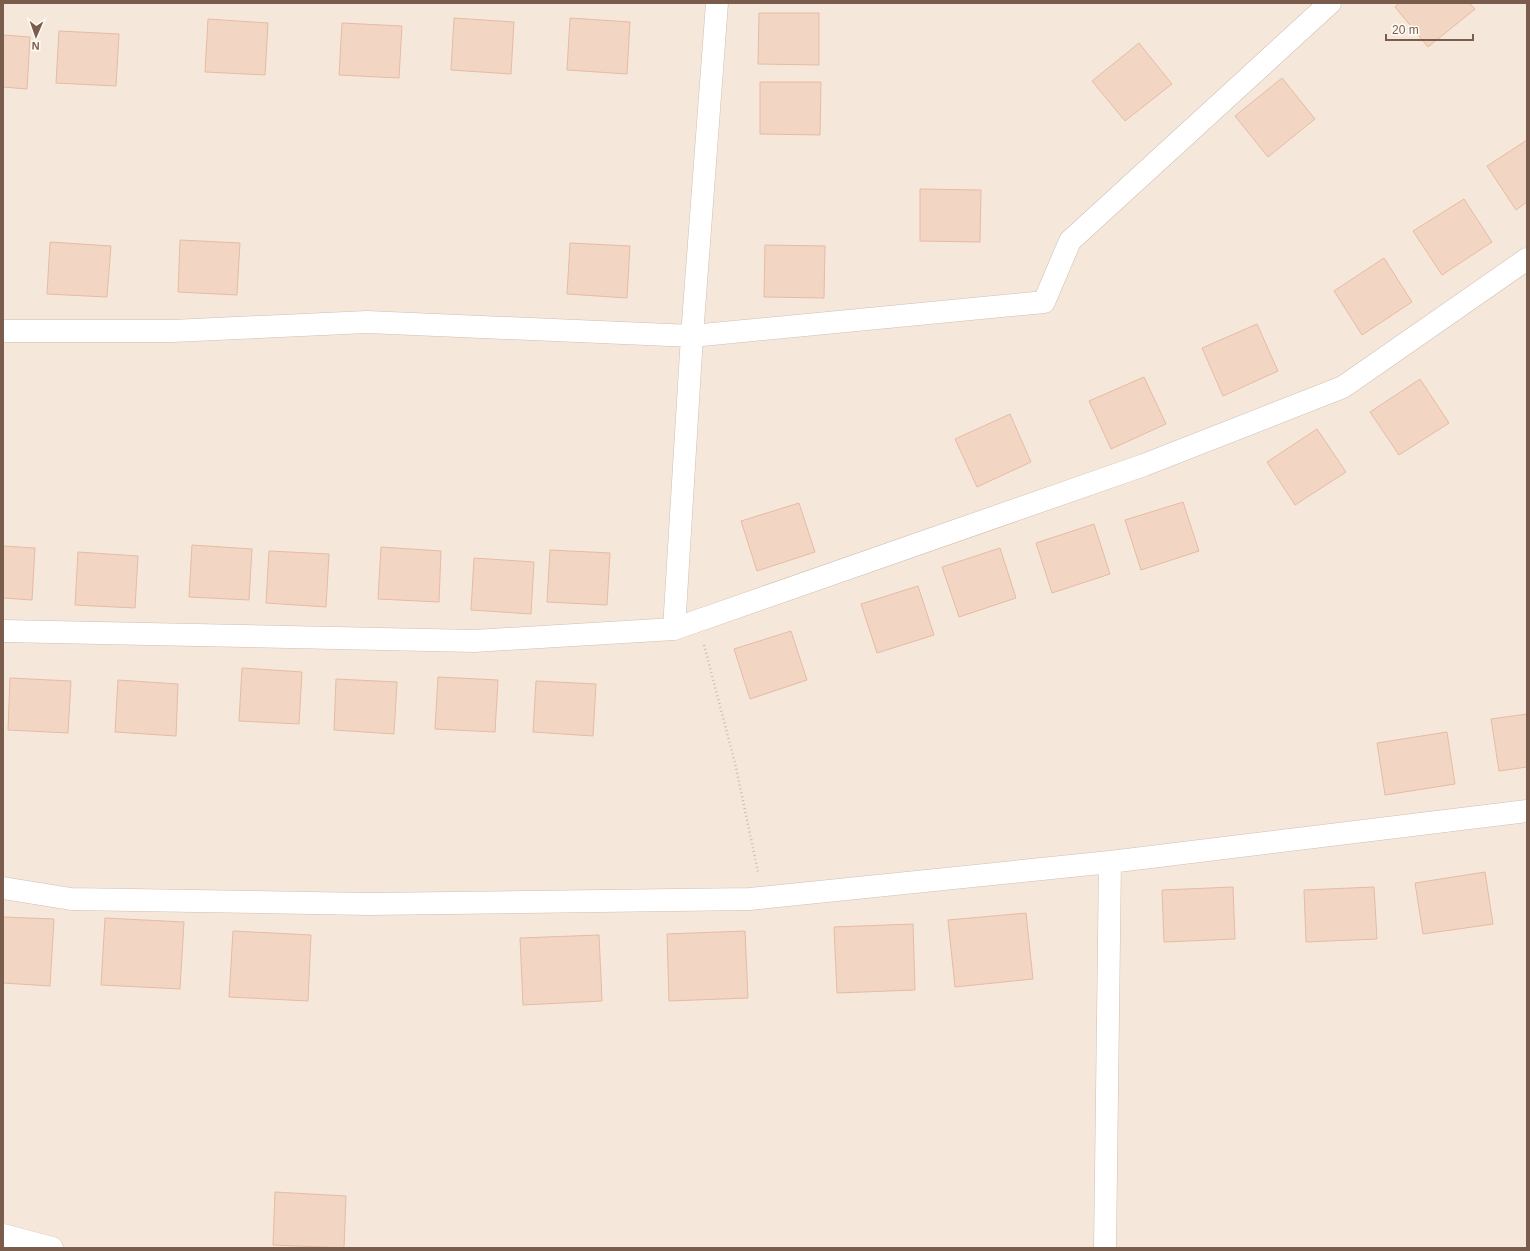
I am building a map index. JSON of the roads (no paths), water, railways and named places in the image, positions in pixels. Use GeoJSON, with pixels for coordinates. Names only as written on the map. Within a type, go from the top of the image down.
{"type":"FeatureCollection","features":[{"type":"Feature","properties":{"kind":"street"},"geometry":{"type":"LineString","coordinates":[[674,629],[692,336],[716,3]]}},
{"type":"Feature","properties":{"kind":"street"},"geometry":{"type":"LineString","coordinates":[[3,332],[172,331],[367,322],[692,336],[1044,302],[1070,241],[1330,3]]}},
{"type":"Feature","properties":{"kind":"street"},"geometry":{"type":"LineString","coordinates":[[3,631],[474,641],[674,629],[1144,465],[1343,387],[1527,259]]}},
{"type":"Feature","properties":{"kind":"street"},"geometry":{"type":"LineString","coordinates":[[3,888],[71,899],[369,904],[763,898],[1110,862],[1527,811]]}},
{"type":"Feature","properties":{"kind":"street"},"geometry":{"type":"LineString","coordinates":[[1105,1248],[1110,862]]}},
{"type":"Feature","properties":{"kind":"street"},"geometry":{"type":"LineString","coordinates":[[3,1235],[52,1248]]}}]}
